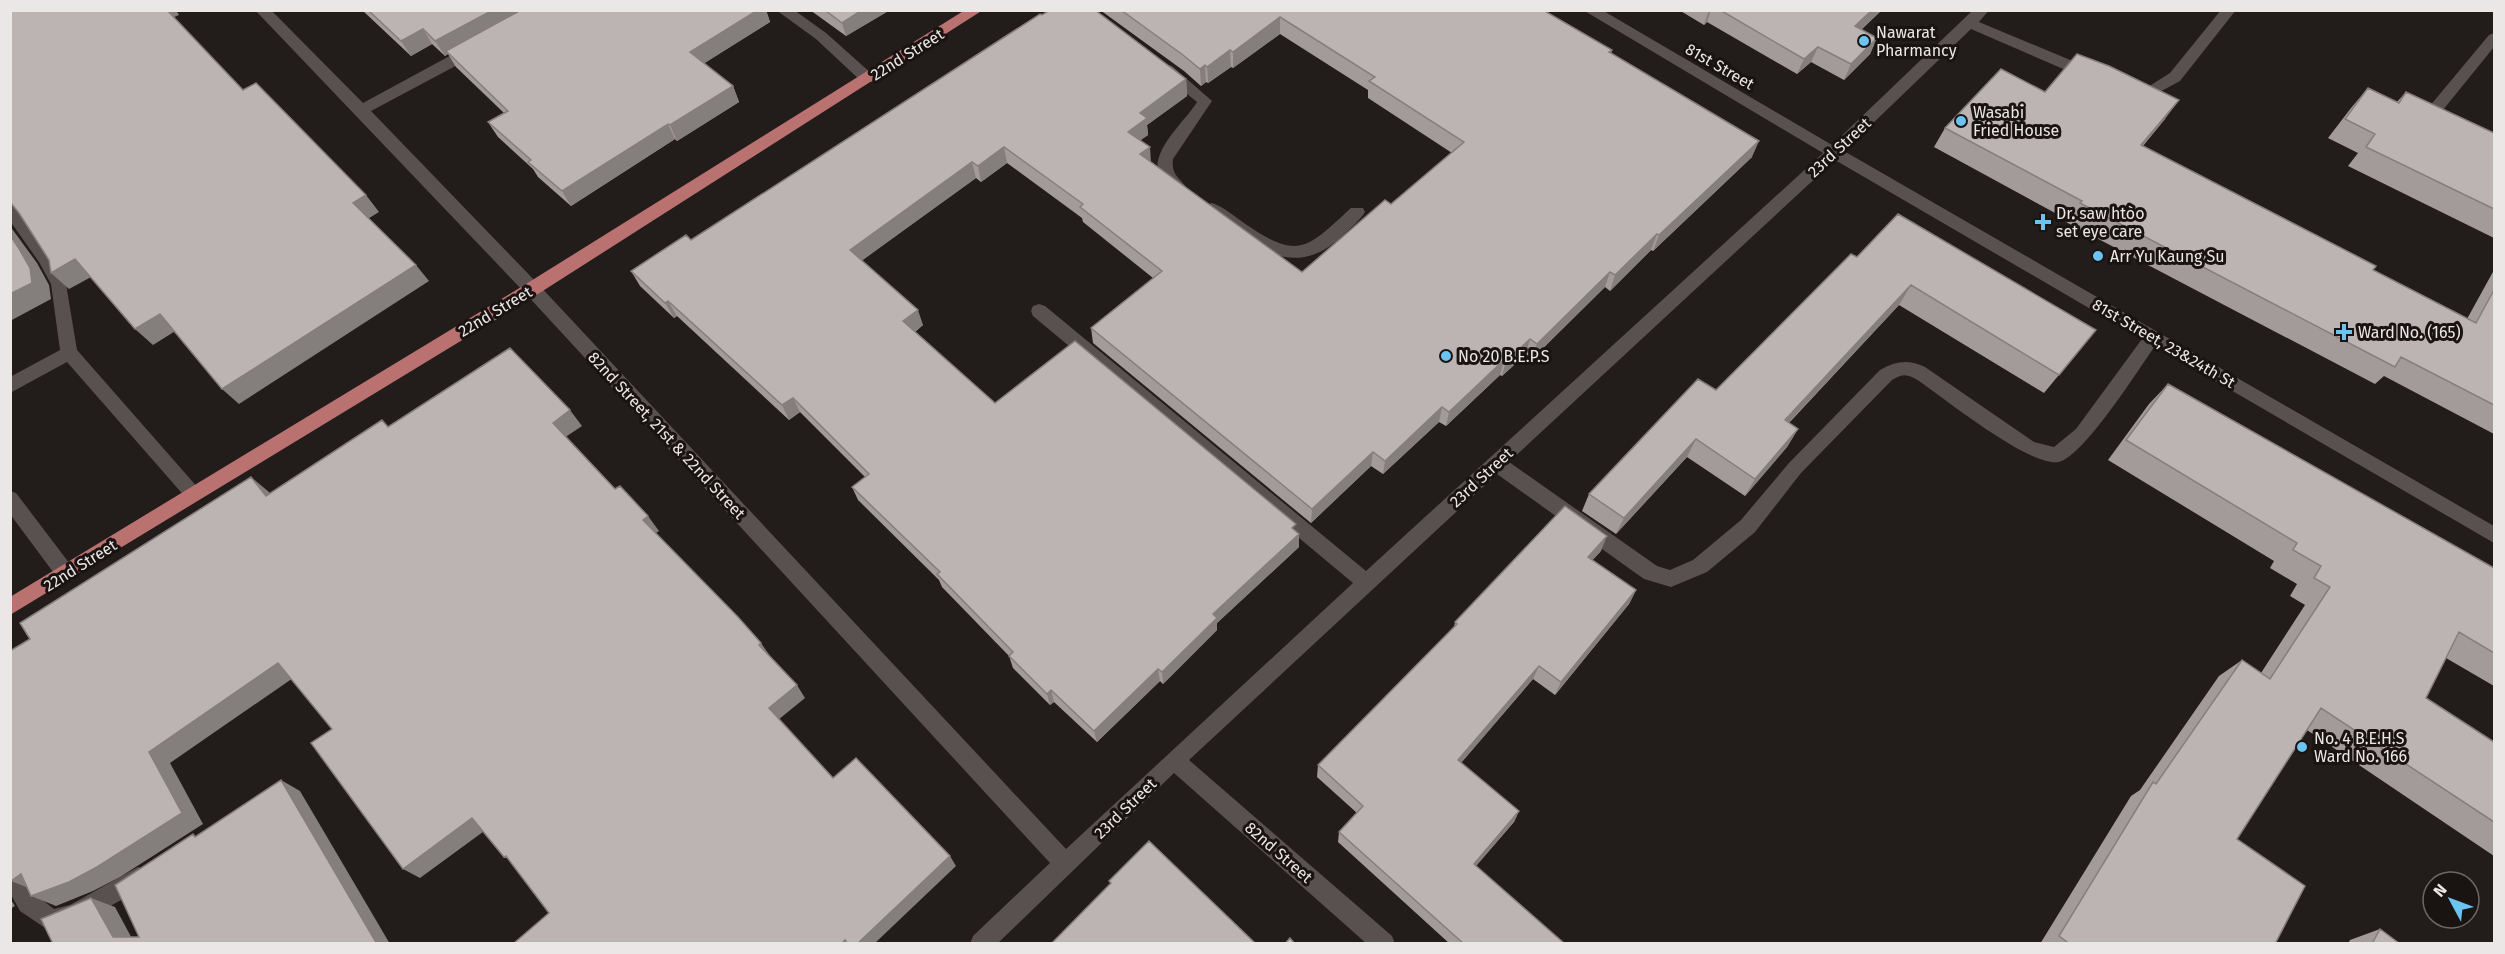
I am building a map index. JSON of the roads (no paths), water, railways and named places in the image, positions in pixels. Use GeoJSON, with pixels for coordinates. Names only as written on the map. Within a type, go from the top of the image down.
{"type":"FeatureCollection","features":[{"type":"Feature","properties":{"kind":"main road","name":"22nd Street"},"geometry":{"type":"LineString","coordinates":[[10,608],[193,494],[532,289],[976,10]]}},
{"type":"Feature","properties":{"kind":"street","name":"82nd Street, 21st & 22nd Street"},"geometry":{"type":"LineString","coordinates":[[262,10],[532,289],[1066,865]]}},
{"type":"Feature","properties":{"kind":"street"},"geometry":{"type":"LineString","coordinates":[[783,10],[821,36],[867,78]]}},
{"type":"Feature","properties":{"kind":"street","name":"81st Street"},"geometry":{"type":"LineString","coordinates":[[1590,10],[1833,153]]}},
{"type":"Feature","properties":{"kind":"street","name":"23rd Street"},"geometry":{"type":"LineString","coordinates":[[981,944],[1174,760],[1833,153],[1982,10]]}},
{"type":"Feature","properties":{"kind":"street"},"geometry":{"type":"LineString","coordinates":[[1969,22],[2110,82],[2134,90],[2154,90],[2175,77],[2229,10]]}},
{"type":"Feature","properties":{"kind":"street"},"geometry":{"type":"LineString","coordinates":[[2429,117],[2494,38]]}},
{"type":"Feature","properties":{"kind":"street"},"geometry":{"type":"LineString","coordinates":[[361,110],[485,44]]}},
{"type":"Feature","properties":{"kind":"street"},"geometry":{"type":"LineString","coordinates":[[1150,57],[1178,77],[1205,101],[1200,112],[1166,153],[1162,164],[1166,176],[1196,199],[1281,253],[1301,254],[1320,244],[1357,212]]}},
{"type":"Feature","properties":{"kind":"street","name":"81st Street, 23&24th St"},"geometry":{"type":"LineString","coordinates":[[1833,153],[2494,535]]}},
{"type":"Feature","properties":{"kind":"street"},"geometry":{"type":"LineString","coordinates":[[10,210],[58,281],[63,306],[62,333],[69,352],[193,494]]}},
{"type":"Feature","properties":{"kind":"street"},"geometry":{"type":"LineString","coordinates":[[1039,311],[1367,583]]}},
{"type":"Feature","properties":{"kind":"street"},"geometry":{"type":"LineString","coordinates":[[1496,463],[1651,573],[1671,579],[1700,567],[1748,525],[1795,468],[1886,375],[1900,366],[1911,367],[2029,448],[2057,455],[2082,434],[2153,336]]}},
{"type":"Feature","properties":{"kind":"street"},"geometry":{"type":"LineString","coordinates":[[10,386],[69,352]]}},
{"type":"Feature","properties":{"kind":"street"},"geometry":{"type":"LineString","coordinates":[[10,499],[66,574]]}},
{"type":"Feature","properties":{"kind":"street","name":"82nd Street"},"geometry":{"type":"LineString","coordinates":[[1174,760],[1384,944]]}},
{"type":"Feature","properties":{"kind":"street"},"geometry":{"type":"LineString","coordinates":[[10,871],[28,903],[51,921],[125,898],[157,867]]}},
{"type":"Feature","properties":{"kind":"place","name":"Nawarat Pharmancy"},"geometry":{"type":"Point","coordinates":[1864,41]}},
{"type":"Feature","properties":{"kind":"place","name":"Wasabi Fried House"},"geometry":{"type":"Point","coordinates":[1961,121]}},
{"type":"Feature","properties":{"kind":"place","name":"Dr. saw htòo set eye care"},"geometry":{"type":"Point","coordinates":[2043,222]}},
{"type":"Feature","properties":{"kind":"place","name":"Arr Yu Kaung Su"},"geometry":{"type":"Point","coordinates":[2098,256]}},
{"type":"Feature","properties":{"kind":"place","name":"Ward No. (165)"},"geometry":{"type":"Point","coordinates":[2344,332]}},
{"type":"Feature","properties":{"kind":"place","name":"No 20 B.E.P.S"},"geometry":{"type":"Point","coordinates":[1446,356]}},
{"type":"Feature","properties":{"kind":"place","name":"No. 4 B.E.H.S Ward No. 166"},"geometry":{"type":"Point","coordinates":[2302,747]}}]}
